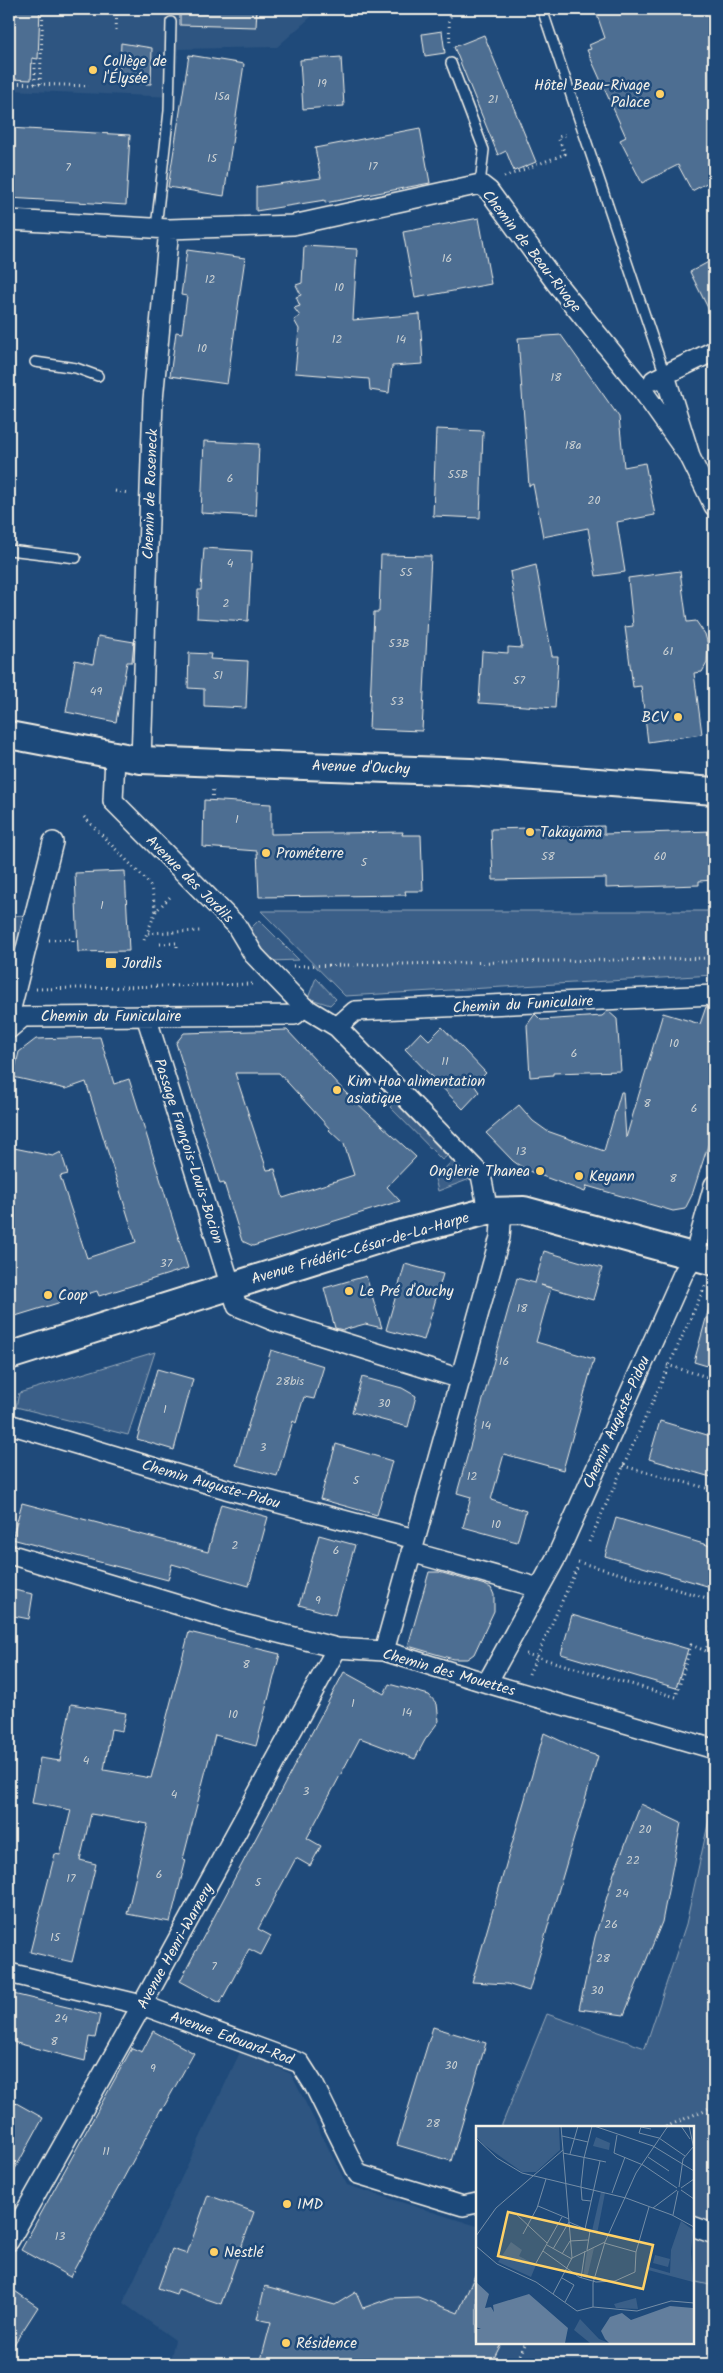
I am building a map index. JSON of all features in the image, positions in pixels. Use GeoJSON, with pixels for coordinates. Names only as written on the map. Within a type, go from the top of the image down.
{"type":"FeatureCollection","features":[{"type":"Feature","properties":{"kind":"main road","name":"Avenue d'Ouchy"},"geometry":{"type":"LineString","coordinates":[[9,736],[115,757],[141,760],[471,772],[714,791]]}},
{"type":"Feature","properties":{"kind":"main road","name":"Avenue Frédéric-César-de-La-Harpe"},"geometry":{"type":"LineString","coordinates":[[9,1356],[391,1236],[495,1211],[524,1210],[542,1214],[705,1267]]}},
{"type":"Feature","properties":{"kind":"street","name":"Chemin de Beau-Rivage"},"geometry":{"type":"LineString","coordinates":[[9,220],[162,228],[293,225],[480,184],[490,191],[540,261],[640,387],[691,459]]}},
{"type":"Feature","properties":{"kind":"street","name":"Chemin de Roseneck"},"geometry":{"type":"LineString","coordinates":[[141,760],[153,400],[162,228]]}},
{"type":"Feature","properties":{"kind":"street"},"geometry":{"type":"LineString","coordinates":[[640,387],[714,351]]}},
{"type":"Feature","properties":{"kind":"street","name":"Chemin de Beau-Rivage"},"geometry":{"type":"LineString","coordinates":[[665,375],[691,459],[714,506]]}},
{"type":"Feature","properties":{"kind":"street","name":"Avenue des Jordils"},"geometry":{"type":"LineString","coordinates":[[115,757],[113,801],[236,925],[254,956],[304,1007],[337,1028],[480,1175],[495,1211]]}},
{"type":"Feature","properties":{"kind":"street"},"geometry":{"type":"LineString","coordinates":[[9,1016],[53,842]]}},
{"type":"Feature","properties":{"kind":"street","name":"Chemin du Funiculaire"},"geometry":{"type":"LineString","coordinates":[[337,1028],[355,1011],[714,995]]}},
{"type":"Feature","properties":{"kind":"street","name":"Chemin du Funiculaire"},"geometry":{"type":"LineString","coordinates":[[9,1029],[23,1017],[295,1015],[304,1007]]}},
{"type":"Feature","properties":{"kind":"street","name":"Passage François-Louis-Bocion"},"geometry":{"type":"LineString","coordinates":[[146,1016],[231,1286]]}},
{"type":"Feature","properties":{"kind":"street","name":"Chemin Auguste-Pidou"},"geometry":{"type":"LineString","coordinates":[[487,1683],[557,1556],[683,1274],[705,1267],[714,1185]]}},
{"type":"Feature","properties":{"kind":"street"},"geometry":{"type":"LineString","coordinates":[[384,1651],[500,1236],[495,1211]]}},
{"type":"Feature","properties":{"kind":"street"},"geometry":{"type":"LineString","coordinates":[[231,1286],[237,1306],[274,1321],[461,1379]]}},
{"type":"Feature","properties":{"kind":"street","name":"Chemin Auguste-Pidou"},"geometry":{"type":"LineString","coordinates":[[9,1424],[413,1546],[539,1588]]}},
{"type":"Feature","properties":{"kind":"street","name":"Chemin des Mouettes"},"geometry":{"type":"LineString","coordinates":[[9,1554],[228,1620],[337,1648],[384,1651],[520,1693],[708,1747]]}},
{"type":"Feature","properties":{"kind":"street","name":"Avenue Henri-Warnery"},"geometry":{"type":"LineString","coordinates":[[9,2241],[142,2004],[337,1648]]}},
{"type":"Feature","properties":{"kind":"street","name":"Avenue Edouard-Rod"},"geometry":{"type":"LineString","coordinates":[[9,1973],[142,2004],[300,2063],[314,2085],[358,2174],[463,2206],[476,2203]]}},
{"type":"Feature","properties":{"kind":"street"},"geometry":{"type":"LineString","coordinates":[[693,2226],[714,2234]]}},
{"type":"Feature","properties":{"kind":"lane","name":"Chemin de Beau-Rivage"},"geometry":{"type":"LineString","coordinates":[[542,9],[665,375]]}},
{"type":"Feature","properties":{"kind":"lane"},"geometry":{"type":"LineString","coordinates":[[162,228],[169,111],[171,22]]}},
{"type":"Feature","properties":{"kind":"lane"},"geometry":{"type":"LineString","coordinates":[[451,63],[484,150],[480,184]]}},
{"type":"Feature","properties":{"kind":"lane"},"geometry":{"type":"LineString","coordinates":[[35,362],[76,368],[98,376]]}},
{"type":"Feature","properties":{"kind":"lane"},"geometry":{"type":"LineString","coordinates":[[9,550],[76,558]]}},
{"type":"Feature","properties":{"kind":"path"},"geometry":{"type":"LineString","coordinates":[[40,84],[42,9]]}},
{"type":"Feature","properties":{"kind":"path"},"geometry":{"type":"LineString","coordinates":[[116,30],[117,9]]}},
{"type":"Feature","properties":{"kind":"path"},"geometry":{"type":"LineString","coordinates":[[451,63],[448,20],[453,9]]}},
{"type":"Feature","properties":{"kind":"path"},"geometry":{"type":"LineString","coordinates":[[34,84],[36,59]]}},
{"type":"Feature","properties":{"kind":"path"},"geometry":{"type":"LineString","coordinates":[[9,83],[89,86]]}},
{"type":"Feature","properties":{"kind":"path"},"geometry":{"type":"LineString","coordinates":[[513,174],[565,154],[558,137],[583,130]]}},
{"type":"Feature","properties":{"kind":"path"},"geometry":{"type":"LineString","coordinates":[[115,491],[128,493]]}},
{"type":"Feature","properties":{"kind":"path"},"geometry":{"type":"LineString","coordinates":[[84,817],[146,880],[151,887],[156,910]]}},
{"type":"Feature","properties":{"kind":"path"},"geometry":{"type":"LineString","coordinates":[[144,940],[156,910],[170,897]]}},
{"type":"Feature","properties":{"kind":"path"},"geometry":{"type":"LineString","coordinates":[[147,933],[200,931]]}},
{"type":"Feature","properties":{"kind":"path"},"geometry":{"type":"LineString","coordinates":[[65,940],[73,939],[73,944]]}},
{"type":"Feature","properties":{"kind":"path"},"geometry":{"type":"LineString","coordinates":[[160,944],[177,943],[178,950]]}},
{"type":"Feature","properties":{"kind":"path"},"geometry":{"type":"LineString","coordinates":[[266,967],[714,958]]}},
{"type":"Feature","properties":{"kind":"path"},"geometry":{"type":"LineString","coordinates":[[108,983],[109,988]]}},
{"type":"Feature","properties":{"kind":"path"},"geometry":{"type":"LineString","coordinates":[[36,989],[80,986],[109,988],[256,984]]}},
{"type":"Feature","properties":{"kind":"path"},"geometry":{"type":"LineString","coordinates":[[587,1545],[669,1366],[705,1267]]}},
{"type":"Feature","properties":{"kind":"path"},"geometry":{"type":"LineString","coordinates":[[644,1359],[714,1379]]}},
{"type":"Feature","properties":{"kind":"path"},"geometry":{"type":"LineString","coordinates":[[600,1460],[714,1490]]}},
{"type":"Feature","properties":{"kind":"path"},"geometry":{"type":"LineString","coordinates":[[520,1693],[584,1554]]}},
{"type":"Feature","properties":{"kind":"path"},"geometry":{"type":"LineString","coordinates":[[557,1556],[714,1600]]}},
{"type":"Feature","properties":{"kind":"path"},"geometry":{"type":"LineString","coordinates":[[506,1649],[676,1697],[691,1645],[706,1650],[714,1620]]}},
{"type":"Feature","properties":{"kind":"path"},"geometry":{"type":"LineString","coordinates":[[668,2126],[714,2106]]}},
{"type":"Feature","properties":{"kind":"path"},"geometry":{"type":"LineString","coordinates":[[516,2364],[526,2343]]}},
{"type":"Feature","properties":{"kind":"shaded area","name":"Collège de l'Élysée"},"geometry":{"type":"Polygon","coordinates":[[[9,9],[320,9],[277,47],[179,49],[174,97],[9,90],[9,9]]]}},
{"type":"Feature","properties":{"kind":"shaded area"},"geometry":{"type":"Polygon","coordinates":[[[261,911],[714,911],[714,975],[345,996],[261,911]]]}},
{"type":"Feature","properties":{"kind":"shaded area"},"geometry":{"type":"Polygon","coordinates":[[[26,915],[9,987],[9,916],[26,915]]]}},
{"type":"Feature","properties":{"kind":"shaded area"},"geometry":{"type":"Polygon","coordinates":[[[259,920],[299,960],[271,961],[250,929],[259,920]]]}},
{"type":"Feature","properties":{"kind":"shaded area"},"geometry":{"type":"Polygon","coordinates":[[[316,978],[336,999],[330,1005],[308,998],[316,978]]]}},
{"type":"Feature","properties":{"kind":"shaded area"},"geometry":{"type":"Polygon","coordinates":[[[395,1102],[447,1156],[442,1160],[390,1107],[395,1102]]]}},
{"type":"Feature","properties":{"kind":"shaded area"},"geometry":{"type":"Polygon","coordinates":[[[452,1161],[470,1179],[438,1191],[435,1179],[452,1161]]]}},
{"type":"Feature","properties":{"kind":"shaded area"},"geometry":{"type":"Polygon","coordinates":[[[155,1352],[128,1435],[16,1407],[19,1393],[155,1352]]]}},
{"type":"Feature","properties":{"kind":"shaded area"},"geometry":{"type":"Polygon","coordinates":[[[714,1797],[714,2286],[693,2281],[693,2126],[501,2126],[547,2014],[645,2048],[686,1924],[714,1797]]]}},
{"type":"Feature","properties":{"kind":"shaded area","name":"IMD"},"geometry":{"type":"Polygon","coordinates":[[[241,2050],[291,2074],[347,2185],[476,2226],[476,2343],[693,2343],[693,2281],[714,2286],[714,2364],[169,2364],[175,2340],[123,2303],[241,2050]]]}},
{"type":"Feature","properties":{"kind":"building"},"geometry":{"type":"Polygon","coordinates":[[[9,9],[40,9],[38,59],[32,58],[31,80],[9,79],[9,9]]]}},
{"type":"Feature","properties":{"kind":"building"},"geometry":{"type":"Polygon","coordinates":[[[180,9],[257,9],[256,27],[180,25],[180,9]]]}},
{"type":"Feature","properties":{"kind":"building","name":"Hôtel Beau-Rivage Palace"},"geometry":{"type":"Polygon","coordinates":[[[595,9],[714,9],[714,179],[692,191],[678,165],[642,183],[620,140],[626,137],[587,50],[591,49],[589,45],[605,38],[595,9]]]}},
{"type":"Feature","properties":{"kind":"building"},"geometry":{"type":"Polygon","coordinates":[[[442,31],[445,53],[425,56],[422,34],[442,31]]]}},
{"type":"Feature","properties":{"kind":"building"},"geometry":{"type":"Polygon","coordinates":[[[484,35],[536,162],[514,171],[506,151],[498,155],[454,47],[484,35]]]}},
{"type":"Feature","properties":{"kind":"building"},"geometry":{"type":"Polygon","coordinates":[[[121,43],[152,48],[151,84],[119,83],[121,43]]]}},
{"type":"Feature","properties":{"kind":"building"},"geometry":{"type":"Polygon","coordinates":[[[189,55],[244,64],[224,196],[168,187],[189,55]]]}},
{"type":"Feature","properties":{"kind":"building"},"geometry":{"type":"Polygon","coordinates":[[[341,57],[344,106],[303,109],[300,60],[341,57]]]}},
{"type":"Feature","properties":{"kind":"building"},"geometry":{"type":"Polygon","coordinates":[[[9,128],[130,135],[126,205],[9,198],[9,128]]]}},
{"type":"Feature","properties":{"kind":"building"},"geometry":{"type":"Polygon","coordinates":[[[420,128],[430,183],[325,203],[325,200],[256,211],[256,187],[321,178],[315,148],[420,128]]]}},
{"type":"Feature","properties":{"kind":"building"},"geometry":{"type":"Polygon","coordinates":[[[479,218],[491,284],[415,298],[403,232],[479,218]]]}},
{"type":"Feature","properties":{"kind":"building"},"geometry":{"type":"Polygon","coordinates":[[[304,246],[357,249],[353,320],[420,314],[423,364],[392,366],[389,393],[370,390],[369,379],[295,373],[299,329],[294,320],[300,316],[294,308],[300,306],[296,297],[301,295],[296,285],[302,283],[304,246]]]}},
{"type":"Feature","properties":{"kind":"building"},"geometry":{"type":"Polygon","coordinates":[[[187,250],[245,258],[227,384],[170,376],[176,332],[182,333],[187,296],[181,295],[187,250]]]}},
{"type":"Feature","properties":{"kind":"building"},"geometry":{"type":"Polygon","coordinates":[[[714,259],[714,320],[690,272],[714,259]]]}},
{"type":"Feature","properties":{"kind":"building"},"geometry":{"type":"Polygon","coordinates":[[[561,335],[619,417],[624,467],[645,463],[655,515],[617,522],[625,572],[596,576],[588,528],[543,537],[533,484],[529,486],[518,338],[561,335]]]}},
{"type":"Feature","properties":{"kind":"building"},"geometry":{"type":"Polygon","coordinates":[[[436,429],[483,431],[480,518],[433,516],[436,429]]]}},
{"type":"Feature","properties":{"kind":"building"},"geometry":{"type":"Polygon","coordinates":[[[204,441],[259,444],[256,516],[201,513],[204,441]]]}},
{"type":"Feature","properties":{"kind":"building"},"geometry":{"type":"Polygon","coordinates":[[[204,548],[252,551],[248,621],[197,618],[198,590],[201,590],[204,548]]]}},
{"type":"Feature","properties":{"kind":"building"},"geometry":{"type":"Polygon","coordinates":[[[381,555],[431,556],[422,731],[369,729],[374,612],[379,612],[381,555]]]}},
{"type":"Feature","properties":{"kind":"building"},"geometry":{"type":"Polygon","coordinates":[[[536,565],[552,656],[558,656],[555,708],[479,703],[482,651],[508,653],[508,647],[522,648],[510,572],[536,565]]]}},
{"type":"Feature","properties":{"kind":"building"},"geometry":{"type":"Polygon","coordinates":[[[680,571],[687,622],[696,621],[705,634],[708,645],[707,663],[702,672],[694,673],[702,734],[648,742],[641,686],[633,687],[625,627],[633,626],[628,578],[680,571]]]}},
{"type":"Feature","properties":{"kind":"building"},"geometry":{"type":"Polygon","coordinates":[[[98,636],[134,642],[132,662],[127,662],[116,722],[66,712],[75,660],[93,664],[98,636]]]}},
{"type":"Feature","properties":{"kind":"building"},"geometry":{"type":"Polygon","coordinates":[[[189,653],[211,654],[210,659],[248,661],[246,708],[204,706],[204,689],[188,688],[189,653]]]}},
{"type":"Feature","properties":{"kind":"building"},"geometry":{"type":"Polygon","coordinates":[[[204,800],[271,804],[271,834],[403,832],[402,835],[421,835],[423,891],[405,891],[406,895],[259,897],[257,851],[203,847],[204,800]]]}},
{"type":"Feature","properties":{"kind":"building"},"geometry":{"type":"Polygon","coordinates":[[[604,826],[604,834],[714,831],[714,880],[699,881],[699,885],[606,888],[606,878],[493,880],[491,829],[604,826]]]}},
{"type":"Feature","properties":{"kind":"building"},"geometry":{"type":"Polygon","coordinates":[[[125,871],[129,951],[78,952],[75,873],[125,871]]]}},
{"type":"Feature","properties":{"kind":"building"},"geometry":{"type":"Polygon","coordinates":[[[714,1006],[714,1127],[692,1195],[685,1209],[673,1211],[587,1186],[585,1192],[526,1170],[513,1161],[486,1133],[519,1105],[533,1121],[547,1131],[604,1151],[621,1092],[623,1092],[626,1138],[663,1013],[700,1024],[706,1007],[714,1006]]]}},
{"type":"Feature","properties":{"kind":"building"},"geometry":{"type":"Polygon","coordinates":[[[608,1011],[617,1019],[621,1071],[553,1073],[553,1075],[530,1077],[527,1025],[535,1014],[541,1020],[602,1016],[608,1011]]]}},
{"type":"Feature","properties":{"kind":"building"},"geometry":{"type":"Polygon","coordinates":[[[442,1027],[486,1073],[474,1085],[479,1092],[463,1109],[405,1049],[421,1032],[429,1040],[442,1027]]]}},
{"type":"Feature","properties":{"kind":"building"},"geometry":{"type":"Polygon","coordinates":[[[287,1030],[346,1093],[416,1157],[387,1187],[400,1201],[253,1246],[242,1241],[224,1183],[220,1184],[176,1043],[184,1033],[287,1030]],[[235,1073],[267,1170],[275,1169],[283,1198],[354,1175],[344,1144],[329,1130],[279,1073],[235,1073]]]}},
{"type":"Feature","properties":{"kind":"building"},"geometry":{"type":"Polygon","coordinates":[[[100,1037],[114,1084],[129,1079],[188,1268],[99,1296],[97,1291],[9,1318],[9,1177],[14,1148],[53,1156],[61,1152],[68,1174],[60,1176],[87,1258],[136,1242],[86,1082],[66,1089],[13,1077],[19,1052],[36,1039],[100,1037]]]}},
{"type":"Feature","properties":{"kind":"building"},"geometry":{"type":"Polygon","coordinates":[[[544,1251],[602,1268],[593,1300],[541,1285],[551,1288],[536,1342],[594,1359],[563,1470],[504,1454],[491,1500],[526,1511],[517,1542],[463,1527],[471,1497],[457,1493],[517,1278],[535,1283],[544,1251]]]}},
{"type":"Feature","properties":{"kind":"building"},"geometry":{"type":"Polygon","coordinates":[[[405,1264],[443,1274],[424,1340],[386,1330],[405,1264]]]}},
{"type":"Feature","properties":{"kind":"building"},"geometry":{"type":"Polygon","coordinates":[[[366,1276],[382,1328],[365,1324],[343,1330],[335,1328],[324,1288],[366,1276]]]}},
{"type":"Feature","properties":{"kind":"building"},"geometry":{"type":"Polygon","coordinates":[[[709,1308],[714,1309],[714,1368],[694,1362],[709,1308]]]}},
{"type":"Feature","properties":{"kind":"building"},"geometry":{"type":"Polygon","coordinates":[[[271,1350],[324,1366],[314,1399],[304,1397],[296,1423],[293,1421],[277,1476],[236,1465],[271,1350]]]}},
{"type":"Feature","properties":{"kind":"building"},"geometry":{"type":"Polygon","coordinates":[[[157,1369],[193,1379],[174,1450],[137,1439],[157,1369]]]}},
{"type":"Feature","properties":{"kind":"building"},"geometry":{"type":"Polygon","coordinates":[[[362,1377],[402,1388],[416,1396],[408,1427],[352,1412],[362,1377]]]}},
{"type":"Feature","properties":{"kind":"building"},"geometry":{"type":"Polygon","coordinates":[[[660,1421],[714,1437],[714,1478],[649,1459],[660,1421]]]}},
{"type":"Feature","properties":{"kind":"building"},"geometry":{"type":"Polygon","coordinates":[[[336,1444],[392,1461],[377,1515],[320,1499],[336,1444]]]}},
{"type":"Feature","properties":{"kind":"building"},"geometry":{"type":"Polygon","coordinates":[[[22,1503],[208,1552],[221,1504],[268,1517],[249,1586],[172,1564],[168,1580],[12,1539],[22,1503]]]}},
{"type":"Feature","properties":{"kind":"building"},"geometry":{"type":"Polygon","coordinates":[[[616,1518],[714,1547],[714,1588],[605,1556],[616,1518]]]}},
{"type":"Feature","properties":{"kind":"building"},"geometry":{"type":"Polygon","coordinates":[[[319,1535],[355,1545],[335,1615],[299,1605],[319,1535]]]}},
{"type":"Feature","properties":{"kind":"building"},"geometry":{"type":"Polygon","coordinates":[[[429,1572],[439,1572],[491,1588],[494,1595],[494,1611],[474,1654],[467,1659],[453,1659],[408,1646],[429,1572]]]}},
{"type":"Feature","properties":{"kind":"building"},"geometry":{"type":"Polygon","coordinates":[[[9,1589],[33,1594],[29,1619],[9,1615],[9,1589]]]}},
{"type":"Feature","properties":{"kind":"building"},"geometry":{"type":"Polygon","coordinates":[[[572,1615],[688,1649],[676,1688],[561,1654],[572,1615]]]}},
{"type":"Feature","properties":{"kind":"building"},"geometry":{"type":"Polygon","coordinates":[[[189,1632],[280,1654],[256,1746],[215,1735],[183,1859],[186,1860],[170,1922],[127,1914],[148,1824],[91,1814],[80,1860],[96,1864],[72,1962],[30,1952],[55,1854],[60,1855],[71,1810],[32,1803],[40,1758],[60,1761],[71,1704],[126,1713],[122,1731],[111,1729],[104,1770],[151,1778],[189,1632]]]}},
{"type":"Feature","properties":{"kind":"building"},"geometry":{"type":"Polygon","coordinates":[[[344,1672],[384,1694],[389,1684],[429,1695],[437,1704],[439,1721],[425,1740],[415,1759],[360,1738],[307,1838],[321,1846],[310,1866],[296,1858],[258,1929],[271,1936],[261,1955],[249,1949],[220,2003],[180,1981],[344,1672]]]}},
{"type":"Feature","properties":{"kind":"building"},"geometry":{"type":"Polygon","coordinates":[[[544,1733],[582,1751],[598,1756],[529,1991],[507,1984],[472,1982],[544,1733]]]}},
{"type":"Feature","properties":{"kind":"building"},"geometry":{"type":"Polygon","coordinates":[[[641,1804],[681,1823],[662,1922],[624,2015],[579,2009],[595,1937],[614,1873],[641,1804]]]}},
{"type":"Feature","properties":{"kind":"building"},"geometry":{"type":"Polygon","coordinates":[[[9,1993],[100,2015],[95,2038],[89,2037],[85,2061],[9,2041],[9,1993]]]}},
{"type":"Feature","properties":{"kind":"building"},"geometry":{"type":"Polygon","coordinates":[[[433,2027],[486,2043],[451,2161],[397,2145],[433,2027]]]}},
{"type":"Feature","properties":{"kind":"building"},"geometry":{"type":"Polygon","coordinates":[[[153,2031],[194,2053],[161,2109],[70,2277],[21,2250],[132,2048],[142,2052],[153,2031]]]}},
{"type":"Feature","properties":{"kind":"building"},"geometry":{"type":"Polygon","coordinates":[[[9,2099],[43,2118],[9,2180],[9,2099]]]}},
{"type":"Feature","properties":{"kind":"building","name":"Nestlé"},"geometry":{"type":"Polygon","coordinates":[[[208,2195],[254,2212],[221,2304],[178,2289],[176,2294],[158,2288],[172,2249],[187,2254],[208,2195]]]}},
{"type":"Feature","properties":{"kind":"building"},"geometry":{"type":"Polygon","coordinates":[[[476,2273],[476,2343],[502,2343],[491,2364],[260,2364],[271,2322],[257,2319],[265,2286],[335,2305],[356,2292],[363,2308],[391,2298],[418,2297],[458,2313],[476,2273]]]}},
{"type":"Feature","properties":{"kind":"building"},"geometry":{"type":"Polygon","coordinates":[[[9,2287],[38,2307],[9,2352],[9,2287]]]}},
{"type":"Feature","properties":{"kind":"place","name":"Collège de l'Élysée"},"geometry":{"type":"Point","coordinates":[93,70]}},
{"type":"Feature","properties":{"kind":"place","name":"Hôtel Beau-Rivage Palace"},"geometry":{"type":"Point","coordinates":[660,94]}},
{"type":"Feature","properties":{"kind":"place","name":"BCV"},"geometry":{"type":"Point","coordinates":[678,717]}},
{"type":"Feature","properties":{"kind":"place","name":"Takayama"},"geometry":{"type":"Point","coordinates":[530,832]}},
{"type":"Feature","properties":{"kind":"place","name":"Prométerre"},"geometry":{"type":"Point","coordinates":[266,853]}},
{"type":"Feature","properties":{"kind":"place","name":"Jordils"},"geometry":{"type":"Point","coordinates":[111,963]}},
{"type":"Feature","properties":{"kind":"place","name":"Kim Hoa alimentation asiatique"},"geometry":{"type":"Point","coordinates":[337,1090]}},
{"type":"Feature","properties":{"kind":"place","name":"Onglerie Thanea"},"geometry":{"type":"Point","coordinates":[540,1171]}},
{"type":"Feature","properties":{"kind":"place","name":"Keyann"},"geometry":{"type":"Point","coordinates":[579,1176]}},
{"type":"Feature","properties":{"kind":"place","name":"Le Pré d'Ouchy"},"geometry":{"type":"Point","coordinates":[349,1291]}},
{"type":"Feature","properties":{"kind":"place","name":"Coop"},"geometry":{"type":"Point","coordinates":[48,1295]}},
{"type":"Feature","properties":{"kind":"place","name":"IMD"},"geometry":{"type":"Point","coordinates":[287,2204]}},
{"type":"Feature","properties":{"kind":"place","name":"Nestlé"},"geometry":{"type":"Point","coordinates":[214,2252]}},
{"type":"Feature","properties":{"kind":"place","name":"Résidence"},"geometry":{"type":"Point","coordinates":[286,2343]}}]}
